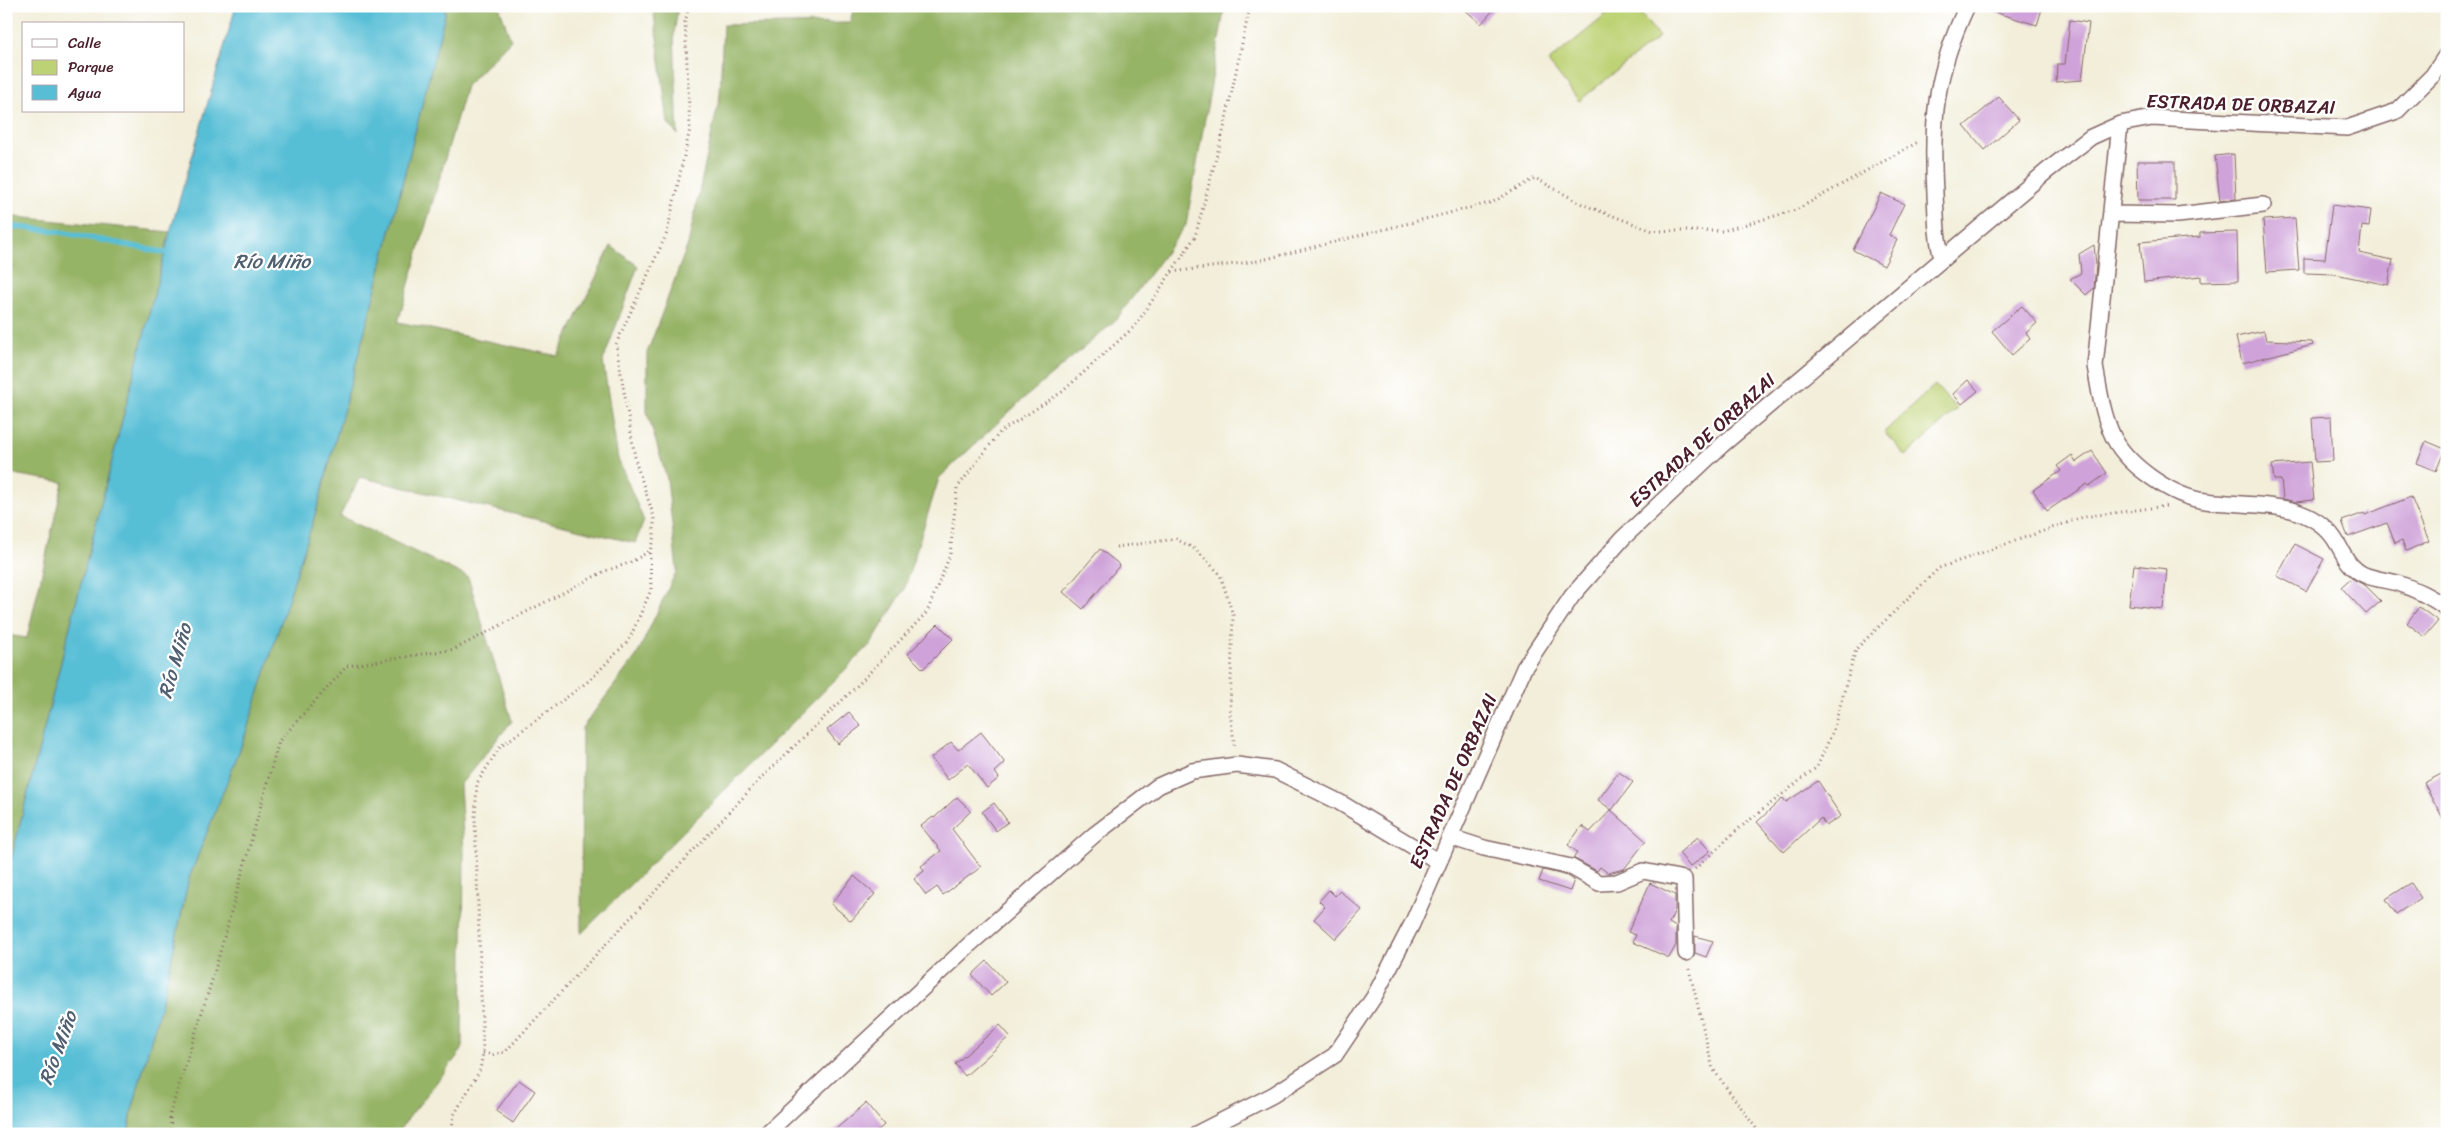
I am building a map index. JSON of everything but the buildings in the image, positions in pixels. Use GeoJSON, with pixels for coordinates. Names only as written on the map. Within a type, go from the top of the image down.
{"type":"FeatureCollection","features":[{"type":"Feature","properties":{"kind":"street"},"geometry":{"type":"LineString","coordinates":[[1942,258],[1937,241],[1934,112],[1939,82],[1957,28],[1967,6]]}},
{"type":"Feature","properties":{"kind":"street","name":"ESTRADA DE ORBAZAI"},"geometry":{"type":"LineString","coordinates":[[1196,1134],[1273,1095],[1336,1055],[1374,997],[1412,924],[1524,668],[1572,596],[1623,538],[1722,446],[1942,258],[2090,137],[2120,124],[2152,118],[2347,128],[2397,110],[2433,75],[2447,54]]}},
{"type":"Feature","properties":{"kind":"street"},"geometry":{"type":"LineString","coordinates":[[2120,124],[2112,214],[2102,289],[2096,366],[2102,404],[2112,434],[2131,460],[2158,484],[2182,496],[2204,501],[2298,512],[2318,520],[2337,541],[2354,569],[2365,575],[2397,583],[2439,602],[2447,609]]}},
{"type":"Feature","properties":{"kind":"street"},"geometry":{"type":"LineString","coordinates":[[2112,214],[2178,215],[2263,205]]}},
{"type":"Feature","properties":{"kind":"street"},"geometry":{"type":"LineString","coordinates":[[766,1134],[970,944],[1094,835],[1158,786],[1192,772],[1237,765],[1275,770],[1339,802],[1439,862]]}},
{"type":"Feature","properties":{"kind":"street"},"geometry":{"type":"LineString","coordinates":[[1450,837],[1484,848],[1571,867],[1599,883],[1617,882],[1642,871],[1684,879],[1686,953]]}},
{"type":"Feature","properties":{"kind":"path"},"geometry":{"type":"LineString","coordinates":[[452,1134],[454,1115],[480,1070],[483,1052],[475,818],[477,783],[500,747],[590,680],[629,640],[650,590],[650,551],[654,536],[654,517],[636,463],[616,344],[667,233],[690,129],[685,22],[689,6]]}},
{"type":"Feature","properties":{"kind":"path"},"geometry":{"type":"LineString","coordinates":[[483,1052],[492,1055],[505,1052],[762,777],[855,688],[927,612],[950,555],[957,488],[1000,432],[1062,392],[1135,326],[1195,237],[1224,128],[1250,6]]}},
{"type":"Feature","properties":{"kind":"path"},"geometry":{"type":"LineString","coordinates":[[1172,272],[1258,261],[1493,202],[1535,178],[1584,205],[1653,232],[1722,231],[1796,210],[1934,133]]}},
{"type":"Feature","properties":{"kind":"path"},"geometry":{"type":"LineString","coordinates":[[1684,879],[1737,830],[1817,767],[1833,731],[1856,649],[1939,568],[2083,517],[2176,505]]}},
{"type":"Feature","properties":{"kind":"path"},"geometry":{"type":"LineString","coordinates":[[1116,547],[1176,539],[1195,549],[1220,574],[1232,615],[1230,713],[1237,765]]}},
{"type":"Feature","properties":{"kind":"path"},"geometry":{"type":"LineString","coordinates":[[171,1134],[170,1114],[213,977],[279,741],[348,666],[454,649],[605,571],[629,563],[650,551]]}},
{"type":"Feature","properties":{"kind":"path"},"geometry":{"type":"LineString","coordinates":[[1686,953],[1713,1069],[1760,1134]]}},
{"type":"Feature","properties":{"kind":"green space"},"geometry":{"type":"Polygon","coordinates":[[[445,6],[499,6],[511,40],[466,86],[398,322],[558,356],[611,246],[638,266],[603,361],[618,459],[644,521],[635,543],[360,477],[340,516],[468,577],[512,721],[460,785],[464,852],[462,1050],[396,1134],[128,1134],[132,1110],[165,989],[189,878],[244,739],[318,505],[370,311],[445,14],[445,6]]]}},
{"type":"Feature","properties":{"kind":"green space"},"geometry":{"type":"Polygon","coordinates":[[[653,6],[678,6],[674,35],[678,135],[668,123],[653,6]]]}},
{"type":"Feature","properties":{"kind":"green space"},"geometry":{"type":"Polygon","coordinates":[[[854,6],[1225,6],[1186,225],[1115,321],[1022,400],[939,478],[904,590],[870,645],[581,934],[582,728],[637,655],[677,570],[667,479],[647,412],[647,353],[688,244],[720,95],[723,25],[850,23],[854,6]]]}},
{"type":"Feature","properties":{"kind":"green space"},"geometry":{"type":"Polygon","coordinates":[[[1617,6],[1635,6],[1659,37],[1579,101],[1548,62],[1617,6]]]}},
{"type":"Feature","properties":{"kind":"green space"},"geometry":{"type":"Polygon","coordinates":[[[6,216],[170,232],[6,879],[6,635],[27,638],[63,482],[6,473],[6,216]]]}},
{"type":"Feature","properties":{"kind":"green space"},"geometry":{"type":"Polygon","coordinates":[[[1935,385],[1957,409],[1906,456],[1884,432],[1935,385]]]}},
{"type":"Feature","properties":{"kind":"water","name":"Río Miño"},"geometry":{"type":"Polygon","coordinates":[[[236,6],[445,6],[445,14],[370,311],[318,505],[244,739],[189,878],[165,989],[132,1110],[128,1134],[6,1134],[6,879],[170,232],[236,6]]]}},
{"type":"Feature","properties":{"kind":"waterway"},"geometry":{"type":"LineString","coordinates":[[6,226],[56,231],[172,254]]}}]}
